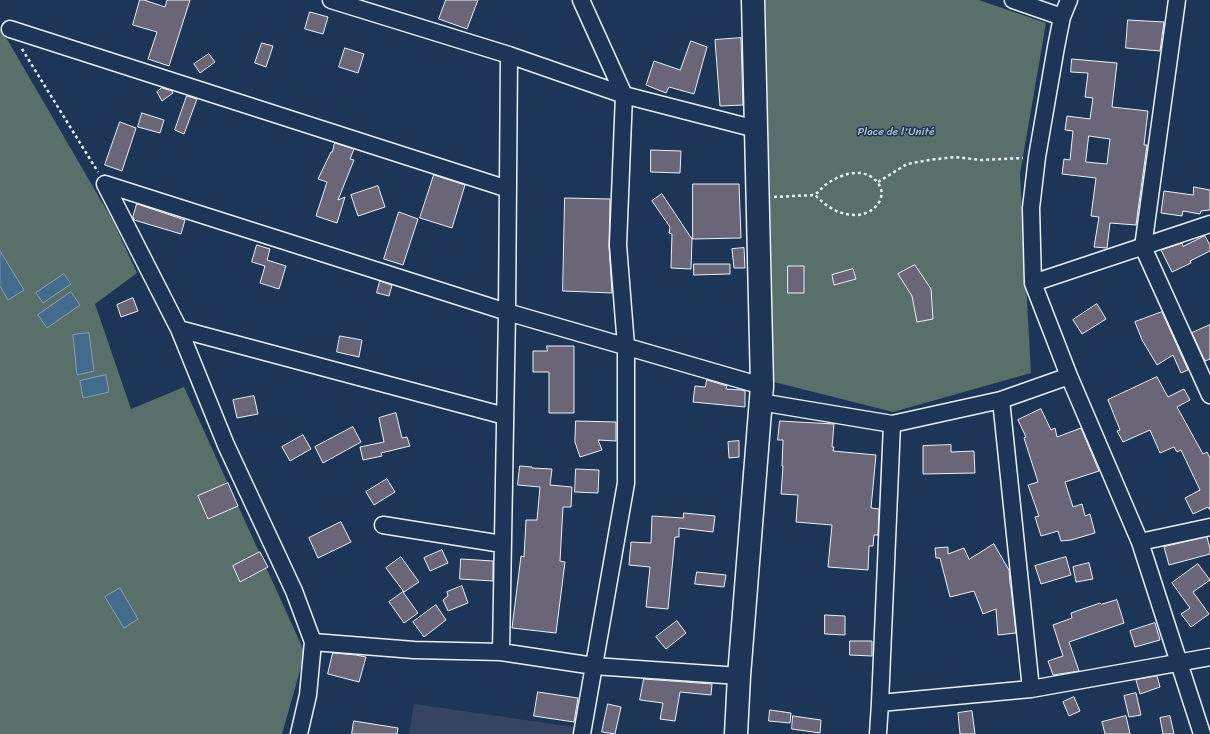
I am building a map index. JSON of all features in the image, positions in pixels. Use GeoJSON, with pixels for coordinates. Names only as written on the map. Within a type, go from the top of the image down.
{"type":"FeatureCollection","features":[{"type":"Feature","properties":{"kind":"street"},"geometry":{"type":"LineString","coordinates":[[331,0],[509,55],[624,95],[756,129]]}},
{"type":"Feature","properties":{"kind":"street"},"geometry":{"type":"LineString","coordinates":[[581,0],[624,95],[618,245],[626,346],[626,483],[582,734]]}},
{"type":"Feature","properties":{"kind":"street"},"geometry":{"type":"LineString","coordinates":[[736,734],[738,676],[761,394],[753,0]]}},
{"type":"Feature","properties":{"kind":"street"},"geometry":{"type":"LineString","coordinates":[[1013,0],[1062,17]]}},
{"type":"Feature","properties":{"kind":"street"},"geometry":{"type":"LineString","coordinates":[[1069,0],[1062,17],[1037,158],[1031,208],[1033,283],[1069,376],[1140,542],[1202,734]]}},
{"type":"Feature","properties":{"kind":"street"},"geometry":{"type":"LineString","coordinates":[[1177,0],[1143,247],[1210,395]]}},
{"type":"Feature","properties":{"kind":"street"},"geometry":{"type":"LineString","coordinates":[[10,29],[508,190]]}},
{"type":"Feature","properties":{"kind":"street"},"geometry":{"type":"LineString","coordinates":[[501,652],[507,312],[509,55]]}},
{"type":"Feature","properties":{"kind":"street"},"geometry":{"type":"LineString","coordinates":[[106,184],[507,312],[626,346],[761,394],[892,424],[1000,400],[1069,376]]}},
{"type":"Feature","properties":{"kind":"street"},"geometry":{"type":"LineString","coordinates":[[106,184],[179,329],[226,445],[294,591],[313,642],[308,695],[299,734]]}},
{"type":"Feature","properties":{"kind":"street"},"geometry":{"type":"LineString","coordinates":[[1033,283],[1210,224]]}},
{"type":"Feature","properties":{"kind":"street"},"geometry":{"type":"LineString","coordinates":[[179,329],[505,416]]}},
{"type":"Feature","properties":{"kind":"street"},"geometry":{"type":"LineString","coordinates":[[1000,400],[1031,689]]}},
{"type":"Feature","properties":{"kind":"street"},"geometry":{"type":"LineString","coordinates":[[878,734],[892,424]]}},
{"type":"Feature","properties":{"kind":"street"},"geometry":{"type":"LineString","coordinates":[[383,526],[502,544]]}},
{"type":"Feature","properties":{"kind":"street"},"geometry":{"type":"LineString","coordinates":[[1140,542],[1210,527]]}},
{"type":"Feature","properties":{"kind":"street"},"geometry":{"type":"LineString","coordinates":[[313,642],[414,650],[501,652],[594,666],[738,676]]}},
{"type":"Feature","properties":{"kind":"street"},"geometry":{"type":"LineString","coordinates":[[880,703],[1031,689],[1210,657]]}},
{"type":"Feature","properties":{"kind":"path"},"geometry":{"type":"LineString","coordinates":[[10,29],[106,184]]}},
{"type":"Feature","properties":{"kind":"path"},"geometry":{"type":"LineString","coordinates":[[878,182],[907,164],[930,160],[955,157],[981,160],[1037,158]]}},
{"type":"Feature","properties":{"kind":"path"},"geometry":{"type":"LineString","coordinates":[[757,197],[815,195],[823,186],[845,174],[861,172],[878,182],[881,192],[880,200],[876,208],[868,213],[858,215],[846,214],[835,210],[824,204],[815,195]]}},
{"type":"Feature","properties":{"kind":"shaded area"},"geometry":{"type":"Polygon","coordinates":[[[0,251],[24,290],[8,300],[0,286],[0,251]]]}},
{"type":"Feature","properties":{"kind":"shaded area"},"geometry":{"type":"Polygon","coordinates":[[[64,274],[71,284],[43,303],[36,293],[64,274]]]}},
{"type":"Feature","properties":{"kind":"shaded area"},"geometry":{"type":"Polygon","coordinates":[[[71,292],[80,305],[47,328],[38,315],[71,292]]]}},
{"type":"Feature","properties":{"kind":"shaded area"},"geometry":{"type":"Polygon","coordinates":[[[89,333],[94,371],[77,375],[73,335],[89,333]]]}},
{"type":"Feature","properties":{"kind":"shaded area"},"geometry":{"type":"Polygon","coordinates":[[[106,375],[109,392],[83,398],[80,381],[106,375]]]}},
{"type":"Feature","properties":{"kind":"shaded area"},"geometry":{"type":"Polygon","coordinates":[[[120,588],[138,619],[124,628],[105,597],[120,588]]]}},
{"type":"Feature","properties":{"kind":"shaded area"},"geometry":{"type":"Polygon","coordinates":[[[414,704],[574,727],[573,734],[409,734],[414,704]]]}},
{"type":"Feature","properties":{"kind":"green space","name":"Place de l'Unité"},"geometry":{"type":"Polygon","coordinates":[[[765,0],[979,0],[1046,23],[1020,174],[1031,373],[893,412],[770,381],[765,0]]]}},
{"type":"Feature","properties":{"kind":"green space"},"geometry":{"type":"Polygon","coordinates":[[[0,29],[113,221],[137,273],[95,304],[131,409],[184,387],[305,653],[282,734],[0,734],[0,29]]]}},
{"type":"Feature","properties":{"kind":"building"},"geometry":{"type":"Polygon","coordinates":[[[140,0],[165,7],[167,0],[190,0],[169,66],[148,59],[157,32],[133,25],[140,0]]]}},
{"type":"Feature","properties":{"kind":"building"},"geometry":{"type":"Polygon","coordinates":[[[446,0],[478,0],[467,29],[439,19],[446,0]]]}},
{"type":"Feature","properties":{"kind":"building"},"geometry":{"type":"Polygon","coordinates":[[[310,12],[328,17],[323,34],[305,29],[310,12]]]}},
{"type":"Feature","properties":{"kind":"building"},"geometry":{"type":"Polygon","coordinates":[[[1128,20],[1164,22],[1160,51],[1126,48],[1128,20]]]}},
{"type":"Feature","properties":{"kind":"building"},"geometry":{"type":"Polygon","coordinates":[[[741,38],[743,105],[720,106],[715,40],[741,38]]]}},
{"type":"Feature","properties":{"kind":"building"},"geometry":{"type":"Polygon","coordinates":[[[691,41],[707,47],[694,94],[669,87],[666,93],[646,85],[654,61],[680,70],[691,41]]]}},
{"type":"Feature","properties":{"kind":"building"},"geometry":{"type":"Polygon","coordinates":[[[262,43],[273,46],[266,67],[255,63],[262,43]]]}},
{"type":"Feature","properties":{"kind":"building"},"geometry":{"type":"Polygon","coordinates":[[[345,48],[364,54],[358,73],[339,67],[345,48]]]}},
{"type":"Feature","properties":{"kind":"building"},"geometry":{"type":"Polygon","coordinates":[[[209,54],[215,62],[200,73],[194,64],[209,54]]]}},
{"type":"Feature","properties":{"kind":"building"},"geometry":{"type":"Polygon","coordinates":[[[1072,59],[1117,63],[1112,107],[1148,111],[1144,145],[1147,145],[1136,225],[1110,223],[1107,248],[1094,247],[1099,217],[1091,216],[1096,178],[1062,174],[1064,159],[1070,160],[1073,131],[1065,130],[1067,116],[1090,119],[1093,98],[1085,97],[1088,73],[1071,72],[1072,59]],[[1089,136],[1086,162],[1107,164],[1110,139],[1089,136]]]}},
{"type":"Feature","properties":{"kind":"building"},"geometry":{"type":"Polygon","coordinates":[[[162,88],[172,91],[173,93],[162,101],[157,92],[162,88]]]}},
{"type":"Feature","properties":{"kind":"building"},"geometry":{"type":"Polygon","coordinates":[[[187,96],[197,99],[184,134],[175,130],[187,96]]]}},
{"type":"Feature","properties":{"kind":"building"},"geometry":{"type":"Polygon","coordinates":[[[142,113],[164,120],[160,133],[138,127],[142,113]]]}},
{"type":"Feature","properties":{"kind":"building"},"geometry":{"type":"Polygon","coordinates":[[[120,122],[136,128],[122,171],[105,165],[120,122]]]}},
{"type":"Feature","properties":{"kind":"building"},"geometry":{"type":"Polygon","coordinates":[[[335,143],[354,149],[350,159],[354,160],[338,200],[345,197],[337,223],[316,216],[327,182],[318,179],[335,143]]]}},
{"type":"Feature","properties":{"kind":"building"},"geometry":{"type":"Polygon","coordinates":[[[651,150],[681,151],[680,173],[651,172],[651,150]]]}},
{"type":"Feature","properties":{"kind":"building"},"geometry":{"type":"Polygon","coordinates":[[[434,175],[465,185],[452,228],[420,218],[434,175]]]}},
{"type":"Feature","properties":{"kind":"building"},"geometry":{"type":"Polygon","coordinates":[[[693,184],[739,184],[741,238],[693,239],[693,184]]]}},
{"type":"Feature","properties":{"kind":"building"},"geometry":{"type":"Polygon","coordinates":[[[378,186],[385,207],[358,216],[351,195],[378,186]]]}},
{"type":"Feature","properties":{"kind":"building"},"geometry":{"type":"Polygon","coordinates":[[[1194,187],[1210,190],[1210,210],[1201,211],[1200,214],[1183,211],[1182,216],[1161,213],[1164,191],[1193,195],[1194,187]]]}},
{"type":"Feature","properties":{"kind":"building"},"geometry":{"type":"Polygon","coordinates":[[[662,194],[692,239],[691,269],[671,268],[672,234],[669,233],[670,227],[652,201],[662,194]]]}},
{"type":"Feature","properties":{"kind":"building"},"geometry":{"type":"Polygon","coordinates":[[[565,198],[610,199],[609,246],[612,293],[563,291],[565,198]]]}},
{"type":"Feature","properties":{"kind":"building"},"geometry":{"type":"Polygon","coordinates":[[[137,204],[185,220],[181,234],[134,220],[133,217],[137,204]]]}},
{"type":"Feature","properties":{"kind":"building"},"geometry":{"type":"Polygon","coordinates":[[[399,212],[418,219],[403,265],[384,259],[399,212]]]}},
{"type":"Feature","properties":{"kind":"building"},"geometry":{"type":"Polygon","coordinates":[[[1205,236],[1210,245],[1210,251],[1190,261],[1191,263],[1172,272],[1161,250],[1182,243],[1183,246],[1205,236]]]}},
{"type":"Feature","properties":{"kind":"building"},"geometry":{"type":"Polygon","coordinates":[[[257,245],[270,249],[267,260],[286,266],[279,289],[260,283],[265,266],[252,262],[257,245]]]}},
{"type":"Feature","properties":{"kind":"building"},"geometry":{"type":"Polygon","coordinates":[[[744,248],[745,268],[734,268],[732,249],[744,248]]]}},
{"type":"Feature","properties":{"kind":"building"},"geometry":{"type":"Polygon","coordinates":[[[694,264],[730,264],[730,274],[694,275],[694,264]]]}},
{"type":"Feature","properties":{"kind":"building"},"geometry":{"type":"Polygon","coordinates":[[[915,265],[931,289],[933,319],[917,322],[912,296],[898,274],[915,265]]]}},
{"type":"Feature","properties":{"kind":"building"},"geometry":{"type":"Polygon","coordinates":[[[788,266],[804,266],[804,293],[788,293],[788,266]]]}},
{"type":"Feature","properties":{"kind":"building"},"geometry":{"type":"Polygon","coordinates":[[[853,269],[856,279],[834,285],[832,275],[853,269]]]}},
{"type":"Feature","properties":{"kind":"building"},"geometry":{"type":"Polygon","coordinates":[[[380,281],[392,285],[389,296],[377,293],[380,281]]]}},
{"type":"Feature","properties":{"kind":"building"},"geometry":{"type":"Polygon","coordinates":[[[133,298],[138,311],[121,317],[117,305],[133,298]]]}},
{"type":"Feature","properties":{"kind":"building"},"geometry":{"type":"Polygon","coordinates":[[[1097,304],[1106,319],[1082,334],[1073,320],[1097,304]]]}},
{"type":"Feature","properties":{"kind":"building"},"geometry":{"type":"Polygon","coordinates":[[[1162,312],[1188,370],[1181,373],[1173,355],[1157,365],[1142,340],[1135,322],[1162,312]]]}},
{"type":"Feature","properties":{"kind":"building"},"geometry":{"type":"Polygon","coordinates":[[[1210,325],[1210,359],[1205,361],[1192,333],[1210,325]]]}},
{"type":"Feature","properties":{"kind":"building"},"geometry":{"type":"Polygon","coordinates":[[[340,336],[362,340],[359,357],[337,352],[340,336]]]}},
{"type":"Feature","properties":{"kind":"building"},"geometry":{"type":"Polygon","coordinates":[[[547,346],[574,346],[574,413],[549,413],[549,372],[533,372],[533,351],[547,351],[547,346]]]}},
{"type":"Feature","properties":{"kind":"building"},"geometry":{"type":"Polygon","coordinates":[[[1157,377],[1168,397],[1184,389],[1190,400],[1177,407],[1203,454],[1207,452],[1210,458],[1210,510],[1208,507],[1193,514],[1185,498],[1200,490],[1181,450],[1177,452],[1174,447],[1160,453],[1150,430],[1123,442],[1117,431],[1120,430],[1108,400],[1157,377]]]}},
{"type":"Feature","properties":{"kind":"building"},"geometry":{"type":"Polygon","coordinates":[[[707,380],[727,386],[726,389],[745,391],[745,407],[693,402],[695,386],[705,387],[707,380]]]}},
{"type":"Feature","properties":{"kind":"building"},"geometry":{"type":"Polygon","coordinates":[[[254,396],[258,414],[237,418],[233,400],[254,396]]]}},
{"type":"Feature","properties":{"kind":"building"},"geometry":{"type":"Polygon","coordinates":[[[1041,409],[1051,430],[1055,428],[1057,437],[1081,428],[1099,471],[1065,482],[1073,507],[1082,504],[1085,516],[1090,514],[1095,533],[1071,540],[1061,541],[1058,531],[1041,536],[1035,517],[1039,516],[1028,485],[1038,482],[1024,438],[1026,437],[1018,420],[1041,409]]]}},
{"type":"Feature","properties":{"kind":"building"},"geometry":{"type":"Polygon","coordinates":[[[396,413],[402,438],[407,437],[410,446],[381,453],[382,456],[363,460],[360,447],[384,442],[379,418],[396,413]]]}},
{"type":"Feature","properties":{"kind":"building"},"geometry":{"type":"Polygon","coordinates":[[[576,421],[616,422],[616,441],[598,440],[602,450],[580,457],[575,442],[576,421]]]}},
{"type":"Feature","properties":{"kind":"building"},"geometry":{"type":"Polygon","coordinates":[[[780,421],[834,424],[833,451],[876,455],[871,508],[879,509],[878,535],[874,535],[873,546],[869,546],[868,570],[828,567],[832,525],[796,522],[798,495],[781,494],[783,440],[778,440],[780,421]]]}},
{"type":"Feature","properties":{"kind":"building"},"geometry":{"type":"Polygon","coordinates":[[[353,427],[361,442],[323,463],[315,447],[353,427]]]}},
{"type":"Feature","properties":{"kind":"building"},"geometry":{"type":"Polygon","coordinates":[[[303,435],[311,449],[290,461],[282,447],[303,435]]]}},
{"type":"Feature","properties":{"kind":"building"},"geometry":{"type":"Polygon","coordinates":[[[739,441],[739,457],[729,458],[728,442],[739,441]]]}},
{"type":"Feature","properties":{"kind":"building"},"geometry":{"type":"Polygon","coordinates":[[[951,445],[951,452],[974,451],[975,473],[923,474],[923,446],[951,445]]]}},
{"type":"Feature","properties":{"kind":"building"},"geometry":{"type":"Polygon","coordinates":[[[520,466],[552,469],[550,485],[572,487],[571,507],[563,507],[560,561],[565,562],[556,633],[512,628],[521,556],[524,557],[526,520],[537,520],[540,487],[518,485],[520,466]]]}},
{"type":"Feature","properties":{"kind":"building"},"geometry":{"type":"Polygon","coordinates":[[[576,469],[599,470],[598,493],[575,492],[576,469]]]}},
{"type":"Feature","properties":{"kind":"building"},"geometry":{"type":"Polygon","coordinates":[[[387,479],[395,492],[374,505],[366,492],[387,479]]]}},
{"type":"Feature","properties":{"kind":"building"},"geometry":{"type":"Polygon","coordinates":[[[228,483],[238,506],[208,519],[198,496],[228,483]]]}},
{"type":"Feature","properties":{"kind":"building"},"geometry":{"type":"Polygon","coordinates":[[[684,513],[715,516],[713,532],[679,528],[679,537],[675,537],[668,609],[646,607],[650,567],[629,565],[631,542],[651,543],[652,516],[683,518],[684,513]]]}},
{"type":"Feature","properties":{"kind":"building"},"geometry":{"type":"Polygon","coordinates":[[[341,522],[351,542],[318,558],[309,538],[341,522]]]}},
{"type":"Feature","properties":{"kind":"building"},"geometry":{"type":"Polygon","coordinates":[[[1207,537],[1210,554],[1169,565],[1164,547],[1207,537]]]}},
{"type":"Feature","properties":{"kind":"building"},"geometry":{"type":"Polygon","coordinates":[[[994,544],[1009,570],[1016,633],[998,635],[996,609],[983,614],[974,591],[950,597],[940,558],[936,558],[935,548],[948,547],[948,554],[964,548],[969,559],[994,544]]]}},
{"type":"Feature","properties":{"kind":"building"},"geometry":{"type":"Polygon","coordinates":[[[442,550],[448,563],[430,571],[424,558],[442,550]]]}},
{"type":"Feature","properties":{"kind":"building"},"geometry":{"type":"Polygon","coordinates":[[[260,552],[268,567],[240,582],[233,566],[260,552]]]}},
{"type":"Feature","properties":{"kind":"building"},"geometry":{"type":"Polygon","coordinates":[[[401,557],[419,582],[404,592],[386,568],[401,557]]]}},
{"type":"Feature","properties":{"kind":"building"},"geometry":{"type":"Polygon","coordinates":[[[1066,557],[1071,575],[1041,584],[1035,566],[1066,557]]]}},
{"type":"Feature","properties":{"kind":"building"},"geometry":{"type":"Polygon","coordinates":[[[461,559],[493,561],[493,581],[460,579],[461,559]]]}},
{"type":"Feature","properties":{"kind":"building"},"geometry":{"type":"Polygon","coordinates":[[[1089,563],[1093,579],[1076,582],[1073,567],[1089,563]]]}},
{"type":"Feature","properties":{"kind":"building"},"geometry":{"type":"Polygon","coordinates":[[[1198,564],[1210,580],[1193,592],[1209,614],[1191,627],[1181,614],[1190,608],[1172,583],[1198,564]]]}},
{"type":"Feature","properties":{"kind":"building"},"geometry":{"type":"Polygon","coordinates":[[[697,572],[726,575],[724,587],[695,584],[697,572]]]}},
{"type":"Feature","properties":{"kind":"building"},"geometry":{"type":"Polygon","coordinates":[[[462,586],[468,603],[448,611],[443,600],[448,596],[447,592],[462,586]]]}},
{"type":"Feature","properties":{"kind":"building"},"geometry":{"type":"Polygon","coordinates":[[[403,592],[418,613],[404,623],[389,602],[403,592]]]}},
{"type":"Feature","properties":{"kind":"building"},"geometry":{"type":"Polygon","coordinates":[[[1117,600],[1124,623],[1069,642],[1079,671],[1053,675],[1048,661],[1063,656],[1053,625],[1072,618],[1071,613],[1100,603],[1117,600]]]}},
{"type":"Feature","properties":{"kind":"building"},"geometry":{"type":"Polygon","coordinates":[[[436,605],[446,620],[424,637],[413,622],[436,605]]]}},
{"type":"Feature","properties":{"kind":"building"},"geometry":{"type":"Polygon","coordinates":[[[825,615],[845,616],[845,635],[825,634],[825,615]]]}},
{"type":"Feature","properties":{"kind":"building"},"geometry":{"type":"Polygon","coordinates":[[[677,621],[686,633],[666,649],[656,637],[677,621]]]}},
{"type":"Feature","properties":{"kind":"building"},"geometry":{"type":"Polygon","coordinates":[[[1155,623],[1160,640],[1135,647],[1130,631],[1155,623]]]}},
{"type":"Feature","properties":{"kind":"building"},"geometry":{"type":"Polygon","coordinates":[[[850,641],[872,641],[872,656],[850,655],[850,641]]]}},
{"type":"Feature","properties":{"kind":"building"},"geometry":{"type":"Polygon","coordinates":[[[333,653],[366,657],[359,682],[328,674],[333,653]]]}},
{"type":"Feature","properties":{"kind":"building"},"geometry":{"type":"Polygon","coordinates":[[[1157,676],[1160,687],[1140,694],[1136,680],[1157,676]]]}},
{"type":"Feature","properties":{"kind":"building"},"geometry":{"type":"Polygon","coordinates":[[[644,679],[712,684],[711,695],[680,692],[675,721],[660,719],[663,703],[640,700],[644,679]]]}},
{"type":"Feature","properties":{"kind":"building"},"geometry":{"type":"Polygon","coordinates":[[[538,692],[578,698],[574,722],[534,716],[538,692]]]}},
{"type":"Feature","properties":{"kind":"building"},"geometry":{"type":"Polygon","coordinates":[[[1136,693],[1141,715],[1129,717],[1124,696],[1136,693]]]}},
{"type":"Feature","properties":{"kind":"building"},"geometry":{"type":"Polygon","coordinates":[[[1074,697],[1080,711],[1069,716],[1063,702],[1074,697]]]}},
{"type":"Feature","properties":{"kind":"building"},"geometry":{"type":"Polygon","coordinates":[[[608,704],[621,707],[615,734],[602,732],[608,704]]]}},
{"type":"Feature","properties":{"kind":"building"},"geometry":{"type":"Polygon","coordinates":[[[770,710],[791,713],[790,723],[769,721],[770,710]]]}},
{"type":"Feature","properties":{"kind":"building"},"geometry":{"type":"Polygon","coordinates":[[[972,711],[975,734],[960,734],[958,713],[972,711]]]}},
{"type":"Feature","properties":{"kind":"building"},"geometry":{"type":"Polygon","coordinates":[[[793,716],[821,720],[820,733],[792,729],[793,716]]]}},
{"type":"Feature","properties":{"kind":"building"},"geometry":{"type":"Polygon","coordinates":[[[1126,716],[1130,734],[1105,734],[1102,722],[1126,716]]]}},
{"type":"Feature","properties":{"kind":"building"},"geometry":{"type":"Polygon","coordinates":[[[1170,716],[1174,734],[1163,734],[1160,718],[1170,716]]]}},
{"type":"Feature","properties":{"kind":"building"},"geometry":{"type":"Polygon","coordinates":[[[354,721],[398,728],[397,734],[352,734],[354,721]]]}}]}
